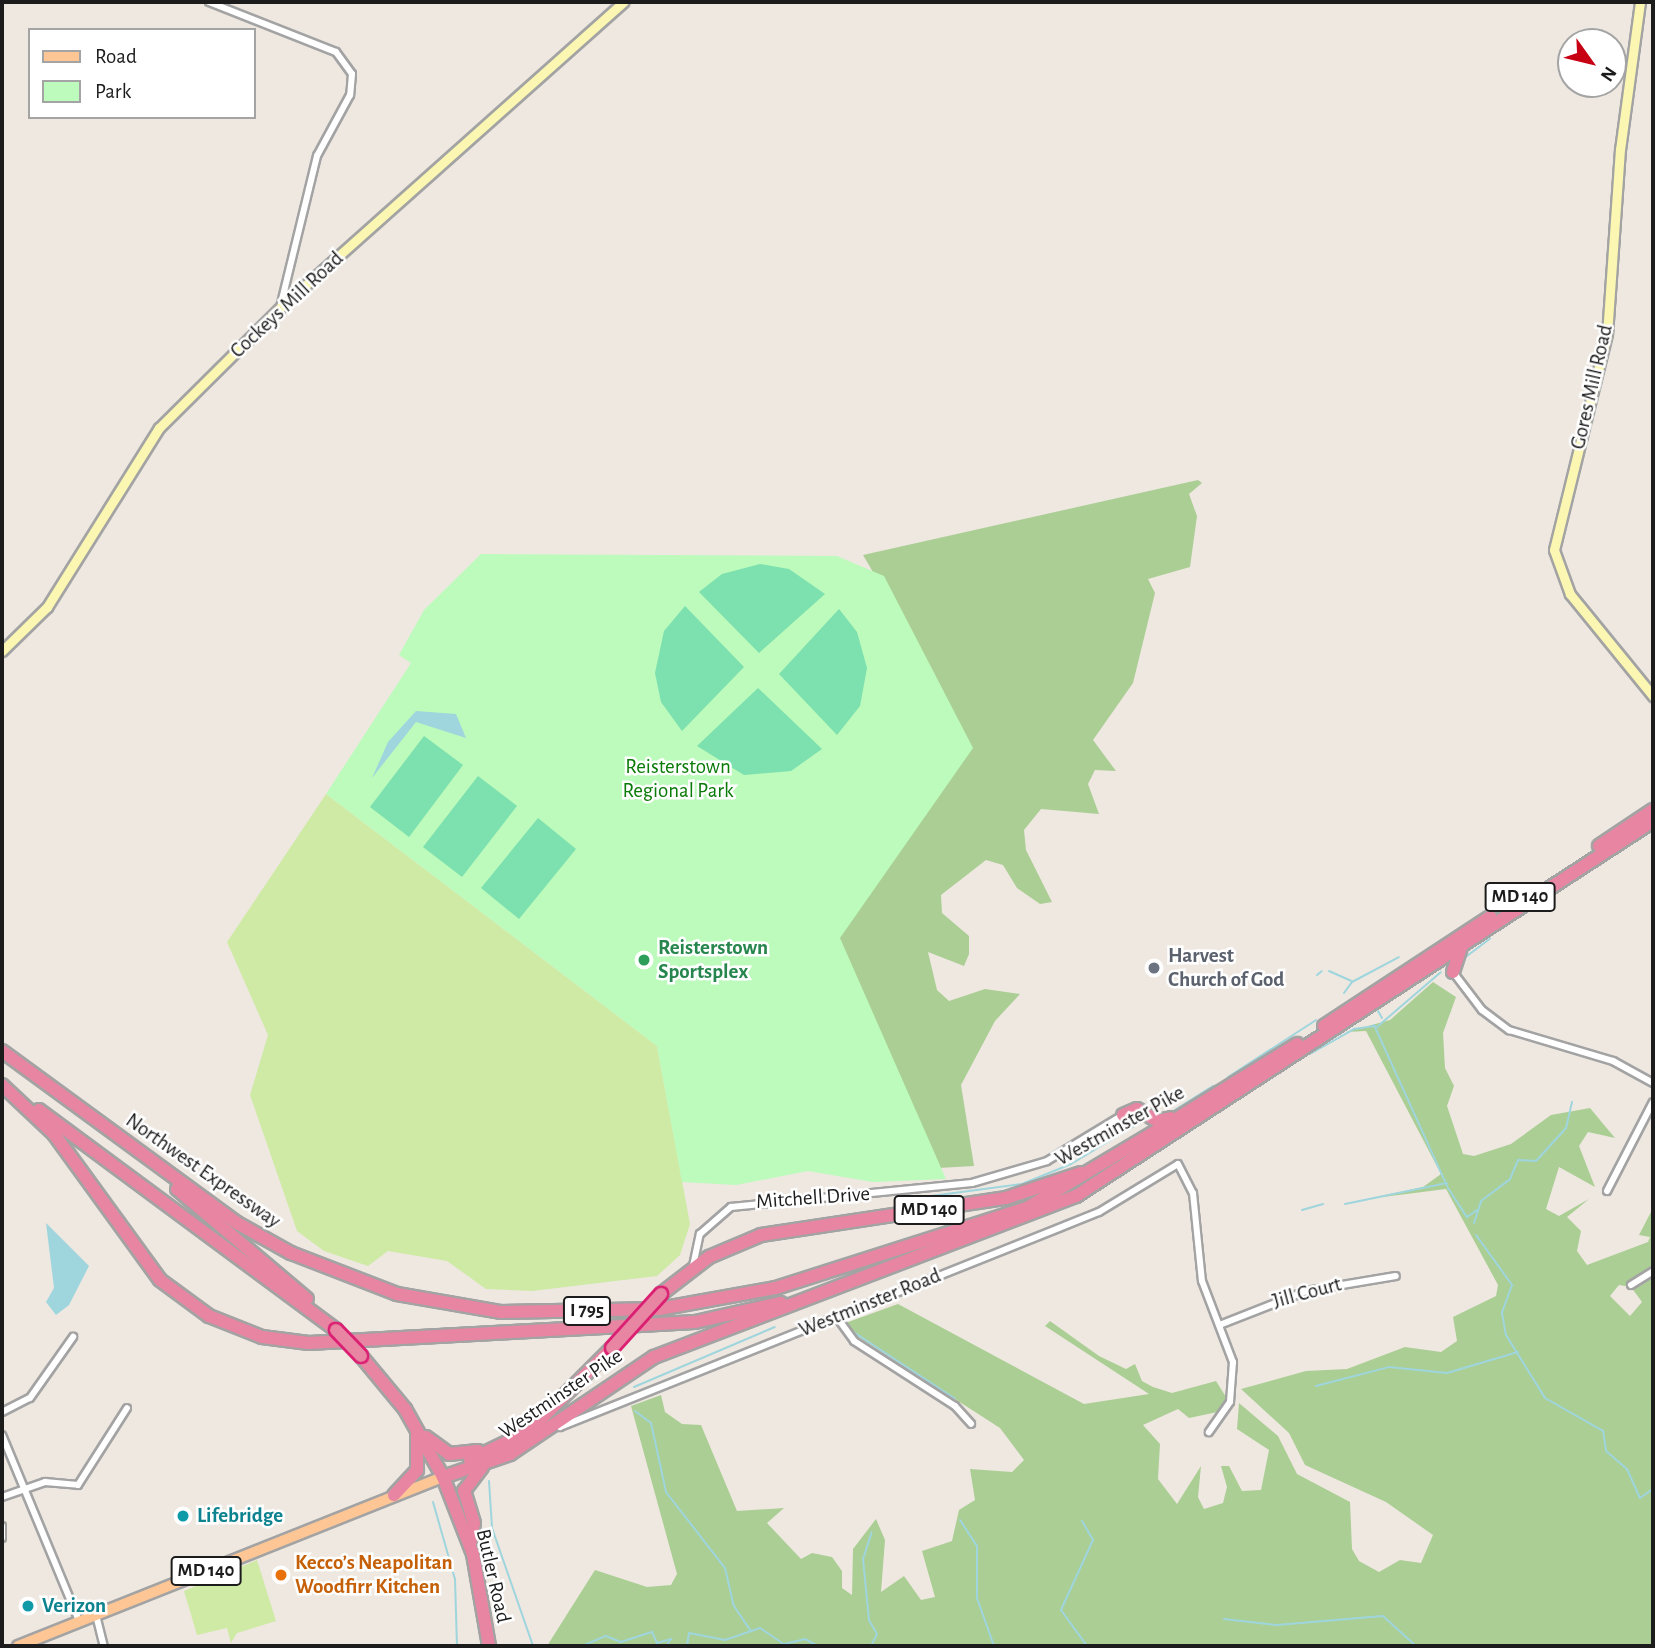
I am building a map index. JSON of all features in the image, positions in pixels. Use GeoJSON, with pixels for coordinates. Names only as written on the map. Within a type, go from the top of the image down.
{"type":"FeatureCollection","features":[{"type":"Feature","properties":{"kind":"highway","name":"Westminster Pike"},"geometry":{"type":"LineString","coordinates":[[506,1449],[573,1392],[693,1266],[761,1235],[1027,1193],[1085,1171],[1184,1114],[1653,810]]}},
{"type":"Feature","properties":{"kind":"highway","name":"Westminster Pike"},"geometry":{"type":"LineString","coordinates":[[443,1477],[559,1425],[606,1384],[654,1357],[1076,1196],[1653,821]]}},
{"type":"Feature","properties":{"kind":"highway"},"geometry":{"type":"LineString","coordinates":[[1427,970],[1453,972],[1463,945]]}},
{"type":"Feature","properties":{"kind":"highway","name":"Northwest Expressway"},"geometry":{"type":"LineString","coordinates":[[2,1051],[237,1223],[291,1253],[397,1294],[500,1312],[659,1309],[776,1288],[1027,1208],[1158,1130]]}},
{"type":"Feature","properties":{"kind":"highway"},"geometry":{"type":"LineString","coordinates":[[43,1082],[257,1254],[361,1356],[417,1430],[454,1455],[506,1449]]}},
{"type":"Feature","properties":{"kind":"highway"},"geometry":{"type":"LineString","coordinates":[[2,1084],[336,1330]]}},
{"type":"Feature","properties":{"kind":"highway","name":"I 795"},"geometry":{"type":"LineString","coordinates":[[2,1084],[54,1134],[160,1280],[220,1322],[282,1341],[695,1322],[783,1303],[929,1253]]}},
{"type":"Feature","properties":{"kind":"highway"},"geometry":{"type":"LineString","coordinates":[[1123,1115],[1140,1109],[1158,1121],[1184,1114]]}},
{"type":"Feature","properties":{"kind":"highway"},"geometry":{"type":"LineString","coordinates":[[582,1381],[606,1384],[604,1369],[615,1348]]}},
{"type":"Feature","properties":{"kind":"highway"},"geometry":{"type":"LineString","coordinates":[[559,1425],[573,1392]]}},
{"type":"Feature","properties":{"kind":"highway"},"geometry":{"type":"LineString","coordinates":[[394,1495],[417,1469],[417,1430]]}},
{"type":"Feature","properties":{"kind":"highway","name":"Butler Road"},"geometry":{"type":"LineString","coordinates":[[417,1430],[443,1477],[470,1546],[489,1646]]}},
{"type":"Feature","properties":{"kind":"highway"},"geometry":{"type":"LineString","coordinates":[[470,1546],[467,1481],[506,1449]]}},
{"type":"Feature","properties":{"kind":"main road","name":"Westminster Pike"},"geometry":{"type":"LineString","coordinates":[[18,1646],[443,1477]]}},
{"type":"Feature","properties":{"kind":"street"},"geometry":{"type":"LineString","coordinates":[[209,2],[336,52],[352,74],[346,104],[317,156],[281,308]]}},
{"type":"Feature","properties":{"kind":"street","name":"Cockeys Mill Road"},"geometry":{"type":"LineString","coordinates":[[2,651],[47,607],[149,440],[281,308],[623,2]]}},
{"type":"Feature","properties":{"kind":"street","name":"Gores Mill Road"},"geometry":{"type":"LineString","coordinates":[[1640,2],[1620,149],[1607,334],[1554,550],[1563,583],[1653,696]]}},
{"type":"Feature","properties":{"kind":"street"},"geometry":{"type":"LineString","coordinates":[[1453,972],[1482,1010],[1509,1030],[1613,1061],[1653,1083]]}},
{"type":"Feature","properties":{"kind":"street"},"geometry":{"type":"LineString","coordinates":[[1607,1191],[1653,1102]]}},
{"type":"Feature","properties":{"kind":"street","name":"Mitchell Drive"},"geometry":{"type":"LineString","coordinates":[[693,1266],[706,1225],[746,1202],[984,1180],[1065,1152],[1123,1115]]}},
{"type":"Feature","properties":{"kind":"street","name":"Westminster Road"},"geometry":{"type":"LineString","coordinates":[[559,1425],[1098,1212],[1178,1164],[1193,1194],[1202,1281],[1222,1324]]}},
{"type":"Feature","properties":{"kind":"street"},"geometry":{"type":"LineString","coordinates":[[1631,1285],[1653,1271]]}},
{"type":"Feature","properties":{"kind":"street","name":"Jill Court"},"geometry":{"type":"LineString","coordinates":[[1222,1324],[1306,1291],[1396,1276]]}},
{"type":"Feature","properties":{"kind":"street"},"geometry":{"type":"LineString","coordinates":[[836,1316],[854,1341],[955,1406],[971,1424]]}},
{"type":"Feature","properties":{"kind":"street"},"geometry":{"type":"LineString","coordinates":[[1209,1432],[1225,1415],[1233,1389],[1233,1362],[1222,1324]]}},
{"type":"Feature","properties":{"kind":"street"},"geometry":{"type":"LineString","coordinates":[[2,1412],[30,1398],[74,1337]]}},
{"type":"Feature","properties":{"kind":"street"},"geometry":{"type":"LineString","coordinates":[[606,1384],[616,1403]]}},
{"type":"Feature","properties":{"kind":"street"},"geometry":{"type":"LineString","coordinates":[[2,1497],[45,1482],[78,1485],[127,1408]]}},
{"type":"Feature","properties":{"kind":"street"},"geometry":{"type":"LineString","coordinates":[[2,1434],[79,1621]]}},
{"type":"Feature","properties":{"kind":"street"},"geometry":{"type":"LineString","coordinates":[[2,1526],[2,1538]]}},
{"type":"Feature","properties":{"kind":"street"},"geometry":{"type":"LineString","coordinates":[[96,1615],[104,1646]]}},
{"type":"Feature","properties":{"kind":"green space"},"geometry":{"type":"Polygon","coordinates":[[[1198,480],[1202,483],[1189,494],[1197,516],[1190,567],[1148,579],[1155,593],[1133,683],[1093,740],[1116,771],[1095,770],[1088,784],[1099,814],[1041,809],[1024,830],[1026,850],[1052,902],[1040,904],[1017,888],[1003,865],[986,860],[941,895],[942,913],[969,936],[969,954],[964,966],[928,952],[937,990],[949,1001],[985,989],[1020,994],[995,1021],[961,1085],[974,1166],[920,1169],[766,888],[880,584],[863,555],[1198,480]]]}},
{"type":"Feature","properties":{"kind":"green space","name":"Reisterstown Regional Park"},"geometry":{"type":"Polygon","coordinates":[[[481,554],[837,556],[884,576],[973,748],[840,938],[946,1179],[873,1182],[808,1171],[736,1185],[682,1182],[657,1046],[326,794],[411,663],[399,655],[424,610],[481,554]]]}},
{"type":"Feature","properties":{"kind":"green space"},"geometry":{"type":"Polygon","coordinates":[[[760,564],[789,569],[825,594],[759,653],[699,592],[722,574],[760,564]]]}},
{"type":"Feature","properties":{"kind":"green space"},"geometry":{"type":"Polygon","coordinates":[[[685,606],[744,667],[682,731],[661,702],[655,673],[664,631],[685,606]]]}},
{"type":"Feature","properties":{"kind":"green space"},"geometry":{"type":"Polygon","coordinates":[[[839,609],[857,632],[867,668],[860,706],[837,735],[779,674],[839,609]]]}},
{"type":"Feature","properties":{"kind":"green space"},"geometry":{"type":"Polygon","coordinates":[[[758,688],[822,749],[791,771],[744,775],[697,746],[758,688]]]}},
{"type":"Feature","properties":{"kind":"green space"},"geometry":{"type":"Polygon","coordinates":[[[424,736],[463,765],[409,837],[370,807],[424,736]]]}},
{"type":"Feature","properties":{"kind":"green space"},"geometry":{"type":"Polygon","coordinates":[[[478,776],[517,806],[462,877],[423,847],[478,776]]]}},
{"type":"Feature","properties":{"kind":"green space"},"geometry":{"type":"Polygon","coordinates":[[[326,794],[657,1046],[690,1224],[680,1255],[657,1276],[532,1291],[486,1289],[447,1261],[388,1251],[368,1266],[324,1251],[297,1231],[250,1095],[268,1035],[227,942],[326,794]]]}},
{"type":"Feature","properties":{"kind":"green space"},"geometry":{"type":"Polygon","coordinates":[[[538,818],[576,849],[519,919],[481,888],[538,818]]]}},
{"type":"Feature","properties":{"kind":"green space"},"geometry":{"type":"Polygon","coordinates":[[[1433,982],[1456,997],[1443,1033],[1445,1068],[1454,1086],[1447,1106],[1463,1154],[1474,1156],[1511,1144],[1551,1115],[1590,1108],[1615,1138],[1588,1132],[1579,1146],[1595,1187],[1559,1167],[1546,1209],[1559,1216],[1589,1199],[1567,1217],[1581,1231],[1577,1251],[1587,1265],[1648,1242],[1650,1237],[1639,1235],[1653,1208],[1653,1646],[547,1646],[595,1570],[647,1587],[671,1585],[677,1574],[631,1406],[661,1395],[665,1412],[682,1424],[701,1425],[737,1511],[784,1508],[767,1523],[801,1559],[812,1553],[832,1557],[842,1571],[842,1588],[852,1595],[853,1549],[876,1519],[885,1540],[881,1592],[904,1576],[921,1600],[935,1597],[922,1551],[952,1541],[959,1510],[975,1500],[970,1469],[1012,1472],[1024,1460],[1000,1428],[840,1325],[898,1304],[1084,1404],[1149,1394],[1045,1326],[1050,1321],[1099,1356],[1126,1369],[1135,1364],[1142,1381],[1153,1387],[1172,1393],[1216,1381],[1226,1397],[1222,1411],[1189,1418],[1178,1409],[1143,1425],[1160,1444],[1158,1479],[1177,1504],[1201,1466],[1198,1497],[1204,1509],[1223,1503],[1227,1487],[1221,1466],[1229,1466],[1242,1491],[1261,1490],[1269,1450],[1237,1429],[1239,1403],[1278,1436],[1297,1474],[1350,1502],[1352,1549],[1359,1561],[1379,1572],[1400,1560],[1421,1563],[1433,1535],[1386,1502],[1305,1465],[1289,1433],[1241,1389],[1306,1371],[1347,1369],[1405,1347],[1441,1352],[1457,1341],[1453,1317],[1496,1296],[1498,1285],[1446,1189],[1367,1199],[1423,1187],[1441,1174],[1366,1031],[1346,1032],[1390,1020],[1433,982]],[[1619,1285],[1610,1296],[1630,1316],[1642,1302],[1631,1287],[1619,1285]]]}},
{"type":"Feature","properties":{"kind":"green space"},"geometry":{"type":"Polygon","coordinates":[[[257,1560],[276,1621],[237,1633],[231,1643],[227,1628],[197,1635],[184,1591],[257,1560]]]}},
{"type":"Feature","properties":{"kind":"water"},"geometry":{"type":"Polygon","coordinates":[[[416,711],[456,714],[466,738],[416,722],[372,778],[388,742],[416,711]]]}},
{"type":"Feature","properties":{"kind":"water"},"geometry":{"type":"Polygon","coordinates":[[[46,1223],[89,1266],[69,1305],[56,1315],[46,1302],[54,1288],[46,1223]]]}},
{"type":"Feature","properties":{"kind":"waterway"},"geometry":{"type":"LineString","coordinates":[[1463,959],[1490,939]]}},
{"type":"Feature","properties":{"kind":"waterway"},"geometry":{"type":"LineString","coordinates":[[1344,993],[1352,982],[1399,957]]}},
{"type":"Feature","properties":{"kind":"waterway"},"geometry":{"type":"LineString","coordinates":[[1317,975],[1322,971]]}},
{"type":"Feature","properties":{"kind":"waterway"},"geometry":{"type":"LineString","coordinates":[[1329,971],[1351,981]]}},
{"type":"Feature","properties":{"kind":"waterway"},"geometry":{"type":"LineString","coordinates":[[1377,1027],[1441,972]]}},
{"type":"Feature","properties":{"kind":"waterway"},"geometry":{"type":"LineString","coordinates":[[1378,1011],[1382,1018]]}},
{"type":"Feature","properties":{"kind":"waterway"},"geometry":{"type":"LineString","coordinates":[[1228,1077],[1316,1020]]}},
{"type":"Feature","properties":{"kind":"waterway"},"geometry":{"type":"LineString","coordinates":[[1374,1025],[1447,1186]]}},
{"type":"Feature","properties":{"kind":"waterway"},"geometry":{"type":"LineString","coordinates":[[1310,1054],[1354,1029],[1375,1026]]}},
{"type":"Feature","properties":{"kind":"waterway"},"geometry":{"type":"LineString","coordinates":[[1170,1113],[1213,1086]]}},
{"type":"Feature","properties":{"kind":"waterway"},"geometry":{"type":"LineString","coordinates":[[1474,1223],[1481,1201],[1510,1179],[1518,1160],[1536,1161],[1566,1128],[1572,1102]]}},
{"type":"Feature","properties":{"kind":"waterway"},"geometry":{"type":"LineString","coordinates":[[901,1200],[1022,1184],[1071,1164],[1141,1122]]}},
{"type":"Feature","properties":{"kind":"waterway"},"geometry":{"type":"LineString","coordinates":[[1345,1204],[1447,1183]]}},
{"type":"Feature","properties":{"kind":"waterway"},"geometry":{"type":"LineString","coordinates":[[1448,1188],[1467,1217],[1477,1210]]}},
{"type":"Feature","properties":{"kind":"waterway"},"geometry":{"type":"LineString","coordinates":[[1302,1210],[1323,1204]]}},
{"type":"Feature","properties":{"kind":"waterway"},"geometry":{"type":"LineString","coordinates":[[1476,1235],[1512,1285],[1502,1313],[1506,1335],[1545,1398],[1603,1431],[1606,1451],[1627,1469],[1640,1498],[1653,1489]]}},
{"type":"Feature","properties":{"kind":"waterway"},"geometry":{"type":"LineString","coordinates":[[634,1387],[775,1327]]}},
{"type":"Feature","properties":{"kind":"waterway"},"geometry":{"type":"LineString","coordinates":[[852,1331],[955,1399]]}},
{"type":"Feature","properties":{"kind":"waterway"},"geometry":{"type":"LineString","coordinates":[[1316,1386],[1389,1367],[1447,1373],[1518,1352]]}},
{"type":"Feature","properties":{"kind":"waterway"},"geometry":{"type":"LineString","coordinates":[[635,1411],[651,1423],[666,1492],[725,1568],[734,1606],[751,1631]]}},
{"type":"Feature","properties":{"kind":"waterway"},"geometry":{"type":"LineString","coordinates":[[489,1481],[492,1528],[533,1646]]}},
{"type":"Feature","properties":{"kind":"waterway"},"geometry":{"type":"LineString","coordinates":[[433,1502],[455,1579],[457,1646]]}},
{"type":"Feature","properties":{"kind":"waterway"},"geometry":{"type":"LineString","coordinates":[[960,1520],[977,1546],[977,1598],[994,1646]]}},
{"type":"Feature","properties":{"kind":"waterway"},"geometry":{"type":"LineString","coordinates":[[1082,1521],[1093,1540],[1061,1610],[1087,1646]]}},
{"type":"Feature","properties":{"kind":"waterway"},"geometry":{"type":"LineString","coordinates":[[871,1646],[877,1634],[869,1620],[863,1559],[872,1532]]}},
{"type":"Feature","properties":{"kind":"waterway"},"geometry":{"type":"LineString","coordinates":[[1224,1619],[1277,1625],[1383,1616],[1416,1646]]}},
{"type":"Feature","properties":{"kind":"waterway"},"geometry":{"type":"LineString","coordinates":[[687,1646],[689,1633],[725,1640],[760,1628],[784,1644],[805,1639],[818,1646]]}},
{"type":"Feature","properties":{"kind":"waterway"},"geometry":{"type":"LineString","coordinates":[[582,1646],[606,1636],[621,1642],[652,1632],[657,1643],[671,1639],[666,1646]]}},
{"type":"Feature","properties":{"kind":"waterway"},"geometry":{"type":"LineString","coordinates":[[564,1646],[580,1646]]}},
{"type":"Feature","properties":{"kind":"place","name":"Reisterstown Sportsplex"},"geometry":{"type":"Point","coordinates":[644,960]}},
{"type":"Feature","properties":{"kind":"place","name":"Harvest Church of God"},"geometry":{"type":"Point","coordinates":[1154,968]}},
{"type":"Feature","properties":{"kind":"place","name":"Lifebridge"},"geometry":{"type":"Point","coordinates":[183,1516]}},
{"type":"Feature","properties":{"kind":"place","name":"Kecco’s Neapolitan Woodfirr Kitchen"},"geometry":{"type":"Point","coordinates":[281,1575]}},
{"type":"Feature","properties":{"kind":"place","name":"Verizon"},"geometry":{"type":"Point","coordinates":[28,1606]}}]}
